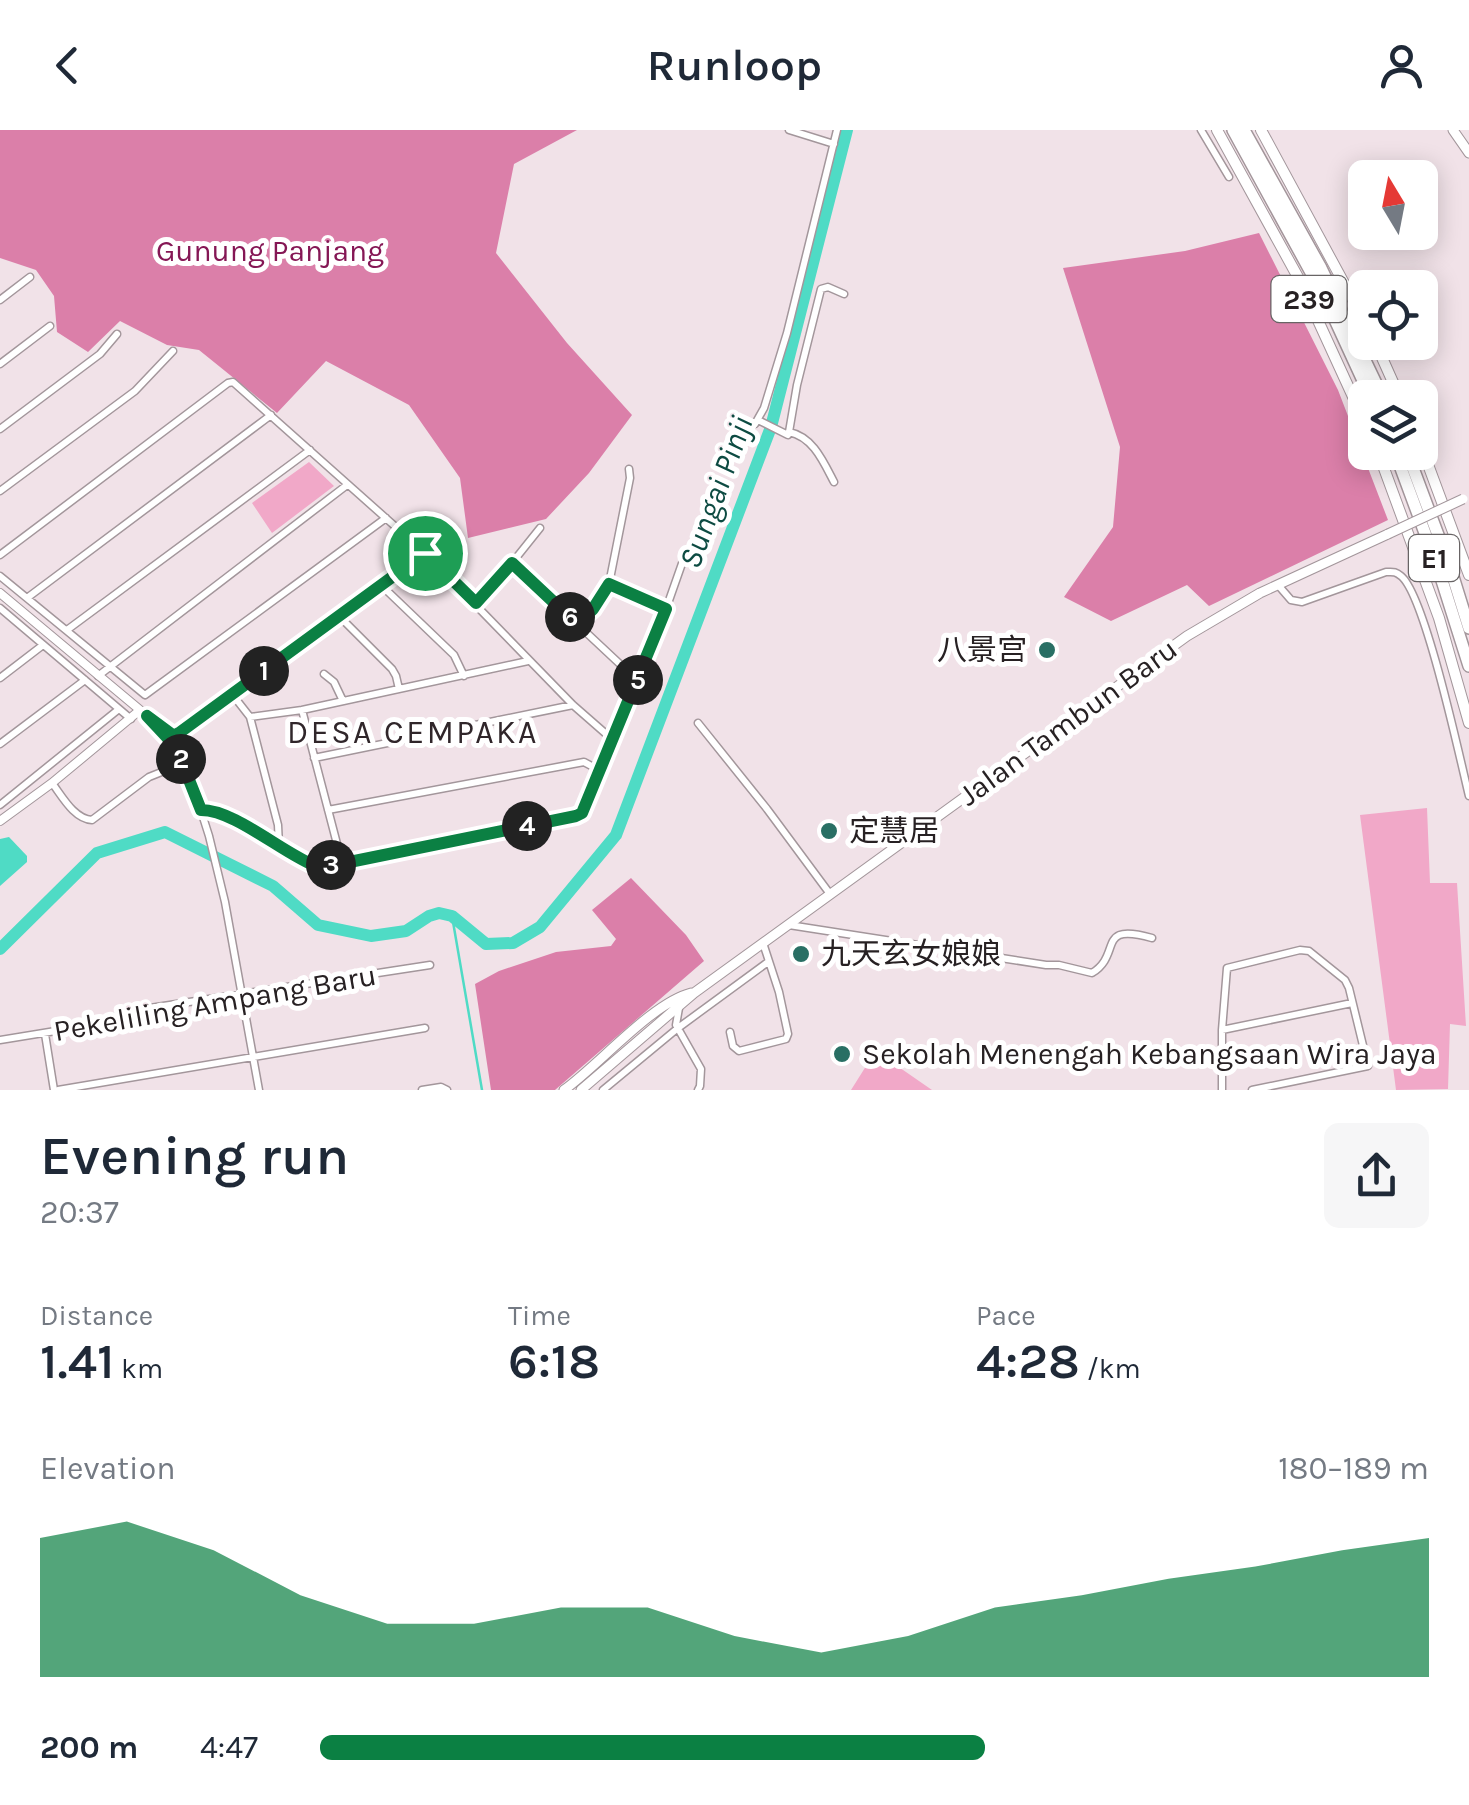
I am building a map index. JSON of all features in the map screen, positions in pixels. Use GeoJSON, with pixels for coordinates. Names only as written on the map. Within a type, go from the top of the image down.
{"type":"FeatureCollection","features":[{"type":"Feature","properties":{"kind":"highway"},"geometry":{"type":"LineString","coordinates":[[1233,130],[1325,298],[1363,380]]}},
{"type":"Feature","properties":{"kind":"highway"},"geometry":{"type":"LineString","coordinates":[[1244,130],[1321,268],[1374,380]]}},
{"type":"Feature","properties":{"kind":"highway","name":"E1"},"geometry":{"type":"LineString","coordinates":[[1401,470],[1469,666]]}},
{"type":"Feature","properties":{"kind":"highway","name":"E1"},"geometry":{"type":"LineString","coordinates":[[1413,470],[1469,628]]}},
{"type":"Feature","properties":{"kind":"main road","name":"239"},"geometry":{"type":"LineString","coordinates":[[1217,130],[1299,279],[1348,385]]}},
{"type":"Feature","properties":{"kind":"main road"},"geometry":{"type":"LineString","coordinates":[[1260,130],[1348,291]]}},
{"type":"Feature","properties":{"kind":"main road"},"geometry":{"type":"LineString","coordinates":[[1453,130],[1469,153]]}},
{"type":"Feature","properties":{"kind":"main road"},"geometry":{"type":"LineString","coordinates":[[1385,470],[1439,618],[1469,723]]}},
{"type":"Feature","properties":{"kind":"main road"},"geometry":{"type":"LineString","coordinates":[[1430,470],[1469,575]]}},
{"type":"Feature","properties":{"kind":"main road","name":"Jalan Tambun Baru"},"geometry":{"type":"LineString","coordinates":[[573,1088],[763,942],[1196,630],[1278,585],[1466,498]]}},
{"type":"Feature","properties":{"kind":"main road","name":"Jalan Tambun Baru"},"geometry":{"type":"LineString","coordinates":[[573,1088],[652,1016],[679,996],[694,993]]}},
{"type":"Feature","properties":{"kind":"street"},"geometry":{"type":"LineString","coordinates":[[789,130],[834,144]]}},
{"type":"Feature","properties":{"kind":"street"},"geometry":{"type":"LineString","coordinates":[[834,482],[804,437],[759,423],[787,332],[837,130]]}},
{"type":"Feature","properties":{"kind":"street"},"geometry":{"type":"LineString","coordinates":[[1202,130],[1229,176]]}},
{"type":"Feature","properties":{"kind":"street"},"geometry":{"type":"LineString","coordinates":[[0,300],[30,277]]}},
{"type":"Feature","properties":{"kind":"street"},"geometry":{"type":"LineString","coordinates":[[784,432],[821,289],[828,287],[844,294]]}},
{"type":"Feature","properties":{"kind":"street"},"geometry":{"type":"LineString","coordinates":[[0,364],[50,326]]}},
{"type":"Feature","properties":{"kind":"street"},"geometry":{"type":"LineString","coordinates":[[0,429],[100,354],[117,334]]}},
{"type":"Feature","properties":{"kind":"street"},"geometry":{"type":"LineString","coordinates":[[0,491],[135,391],[173,352]]}},
{"type":"Feature","properties":{"kind":"street"},"geometry":{"type":"LineString","coordinates":[[0,554],[234,382],[425,553],[573,705],[613,740]]}},
{"type":"Feature","properties":{"kind":"street"},"geometry":{"type":"LineString","coordinates":[[26,598],[272,415]]}},
{"type":"Feature","properties":{"kind":"street"},"geometry":{"type":"LineString","coordinates":[[67,630],[310,450]]}},
{"type":"Feature","properties":{"kind":"street"},"geometry":{"type":"LineString","coordinates":[[577,624],[593,609],[609,584],[630,469]]}},
{"type":"Feature","properties":{"kind":"street"},"geometry":{"type":"LineString","coordinates":[[98,676],[348,484]]}},
{"type":"Feature","properties":{"kind":"street"},"geometry":{"type":"LineString","coordinates":[[0,576],[146,695],[386,518]]}},
{"type":"Feature","properties":{"kind":"street"},"geometry":{"type":"LineString","coordinates":[[476,603],[540,528]]}},
{"type":"Feature","properties":{"kind":"street"},"geometry":{"type":"LineString","coordinates":[[174,736],[425,553]]}},
{"type":"Feature","properties":{"kind":"street"},"geometry":{"type":"LineString","coordinates":[[201,810],[231,818],[320,868],[582,813],[638,681],[685,555]]}},
{"type":"Feature","properties":{"kind":"street"},"geometry":{"type":"LineString","coordinates":[[512,563],[638,681]]}},
{"type":"Feature","properties":{"kind":"street"},"geometry":{"type":"LineString","coordinates":[[1278,585],[1291,600],[1302,602],[1386,572],[1402,576],[1423,622],[1469,796]]}},
{"type":"Feature","properties":{"kind":"street"},"geometry":{"type":"LineString","coordinates":[[609,584],[666,609]]}},
{"type":"Feature","properties":{"kind":"street"},"geometry":{"type":"LineString","coordinates":[[381,585],[454,655],[464,676]]}},
{"type":"Feature","properties":{"kind":"street"},"geometry":{"type":"LineString","coordinates":[[0,593],[181,744],[216,867],[259,1090]]}},
{"type":"Feature","properties":{"kind":"street"},"geometry":{"type":"LineString","coordinates":[[2,612],[131,719]]}},
{"type":"Feature","properties":{"kind":"street"},"geometry":{"type":"LineString","coordinates":[[338,616],[392,668],[399,689]]}},
{"type":"Feature","properties":{"kind":"street"},"geometry":{"type":"LineString","coordinates":[[0,678],[43,645]]}},
{"type":"Feature","properties":{"kind":"street"},"geometry":{"type":"LineString","coordinates":[[250,717],[302,710],[530,661]]}},
{"type":"Feature","properties":{"kind":"street"},"geometry":{"type":"LineString","coordinates":[[324,674],[334,682],[343,701]]}},
{"type":"Feature","properties":{"kind":"street"},"geometry":{"type":"LineString","coordinates":[[0,744],[84,680]]}},
{"type":"Feature","properties":{"kind":"street"},"geometry":{"type":"LineString","coordinates":[[232,694],[250,717],[278,824],[280,847]]}},
{"type":"Feature","properties":{"kind":"street"},"geometry":{"type":"LineString","coordinates":[[314,758],[573,705]]}},
{"type":"Feature","properties":{"kind":"street"},"geometry":{"type":"LineString","coordinates":[[0,805],[119,709]]}},
{"type":"Feature","properties":{"kind":"street"},"geometry":{"type":"LineString","coordinates":[[302,710],[342,863]]}},
{"type":"Feature","properties":{"kind":"street"},"geometry":{"type":"LineString","coordinates":[[0,821],[144,713]]}},
{"type":"Feature","properties":{"kind":"street"},"geometry":{"type":"LineString","coordinates":[[144,713],[184,761]]}},
{"type":"Feature","properties":{"kind":"street"},"geometry":{"type":"LineString","coordinates":[[698,723],[830,894]]}},
{"type":"Feature","properties":{"kind":"street"},"geometry":{"type":"LineString","coordinates":[[163,733],[174,736]]}},
{"type":"Feature","properties":{"kind":"street"},"geometry":{"type":"LineString","coordinates":[[52,783],[82,819],[92,820],[150,776],[184,761]]}},
{"type":"Feature","properties":{"kind":"street"},"geometry":{"type":"LineString","coordinates":[[328,810],[584,762],[599,770]]}},
{"type":"Feature","properties":{"kind":"street"},"geometry":{"type":"LineString","coordinates":[[788,925],[1092,973],[1100,967],[1112,940],[1119,934],[1132,932],[1152,938]]}},
{"type":"Feature","properties":{"kind":"street"},"geometry":{"type":"LineString","coordinates":[[730,1032],[733,1046],[739,1051],[786,1039],[788,1034],[763,942]]}},
{"type":"Feature","properties":{"kind":"street"},"geometry":{"type":"LineString","coordinates":[[1222,1090],[1227,968],[1300,950],[1309,952],[1345,980],[1368,1066],[1252,1090]]}},
{"type":"Feature","properties":{"kind":"street"},"geometry":{"type":"LineString","coordinates":[[603,1090],[677,1027],[768,962]]}},
{"type":"Feature","properties":{"kind":"street","name":"Pekeliling Ampang Baru"},"geometry":{"type":"LineString","coordinates":[[0,1040],[80,1028],[138,1010],[430,964]]}},
{"type":"Feature","properties":{"kind":"street"},"geometry":{"type":"LineString","coordinates":[[1222,1030],[1352,1003]]}},
{"type":"Feature","properties":{"kind":"street"},"geometry":{"type":"LineString","coordinates":[[679,1007],[677,1027],[701,1069],[698,1090]]}},
{"type":"Feature","properties":{"kind":"street"},"geometry":{"type":"LineString","coordinates":[[651,1029],[677,1027]]}},
{"type":"Feature","properties":{"kind":"street"},"geometry":{"type":"LineString","coordinates":[[45,1034],[56,1090],[425,1028]]}},
{"type":"Feature","properties":{"kind":"street"},"geometry":{"type":"LineString","coordinates":[[422,1090],[447,1090]]}},
{"type":"Feature","properties":{"kind":"shaded area"},"geometry":{"type":"Polygon","coordinates":[[[309,462],[334,486],[272,533],[252,503],[309,462]]]}},
{"type":"Feature","properties":{"kind":"shaded area"},"geometry":{"type":"Polygon","coordinates":[[[1427,808],[1430,883],[1457,883],[1466,1026],[1450,1024],[1448,1089],[1396,1090],[1360,815],[1427,808]]]}},
{"type":"Feature","properties":{"kind":"shaded area"},"geometry":{"type":"Polygon","coordinates":[[[9,837],[27,856],[27,862],[0,886],[0,839],[9,837]]]}},
{"type":"Feature","properties":{"kind":"shaded area"},"geometry":{"type":"Polygon","coordinates":[[[868,1063],[893,1063],[932,1090],[851,1090],[868,1063]]]}},
{"type":"Feature","properties":{"kind":"green space","name":"Gunung Panjang"},"geometry":{"type":"Polygon","coordinates":[[[0,130],[577,130],[514,164],[496,253],[567,343],[632,415],[589,473],[546,519],[468,538],[460,478],[409,405],[326,361],[277,413],[199,350],[167,345],[120,321],[88,352],[57,332],[54,296],[36,270],[0,258],[0,130]]]}},
{"type":"Feature","properties":{"kind":"green space"},"geometry":{"type":"Polygon","coordinates":[[[1259,233],[1348,416],[1348,470],[1369,470],[1388,520],[1209,606],[1187,585],[1111,621],[1064,597],[1113,527],[1120,447],[1063,268],[1185,251],[1259,233]]]}},
{"type":"Feature","properties":{"kind":"green space"},"geometry":{"type":"Polygon","coordinates":[[[631,878],[686,935],[704,961],[555,1090],[491,1090],[475,984],[499,971],[556,952],[611,946],[616,939],[592,910],[631,878]]]}},
{"type":"Feature","properties":{"kind":"waterway","name":"Sungai Pinji"},"geometry":{"type":"LineString","coordinates":[[0,949],[97,853],[165,832],[273,886],[318,925],[371,936],[406,931],[439,913],[452,916],[486,944],[513,943],[540,927],[616,835],[771,427],[847,130]]}},
{"type":"Feature","properties":{"kind":"waterway"},"geometry":{"type":"LineString","coordinates":[[452,916],[482,1090]]}},
{"type":"Feature","properties":{"kind":"place","name":"八景宫"},"geometry":{"type":"Point","coordinates":[1047,650]}},
{"type":"Feature","properties":{"kind":"place","name":"定慧居"},"geometry":{"type":"Point","coordinates":[829,831]}},
{"type":"Feature","properties":{"kind":"place","name":"九天玄女娘娘"},"geometry":{"type":"Point","coordinates":[801,954]}},
{"type":"Feature","properties":{"kind":"place","name":"Sekolah Menengah Kebangsaan Wira Jaya"},"geometry":{"type":"Point","coordinates":[842,1054]}},
{"type":"Feature","properties":{"kind":"district","name":"DESA CEMPAKA"},"geometry":{"type":"Point","coordinates":[413,732]}},
{"type":"Feature","properties":{"kind":"route"},"geometry":{"type":"LineString","coordinates":[[425,553],[476,603],[512,563],[577,624],[603,597],[609,584],[666,609],[582,813],[320,868],[231,818],[201,810],[176,747],[147,716],[174,736],[425,553]]}}]}
